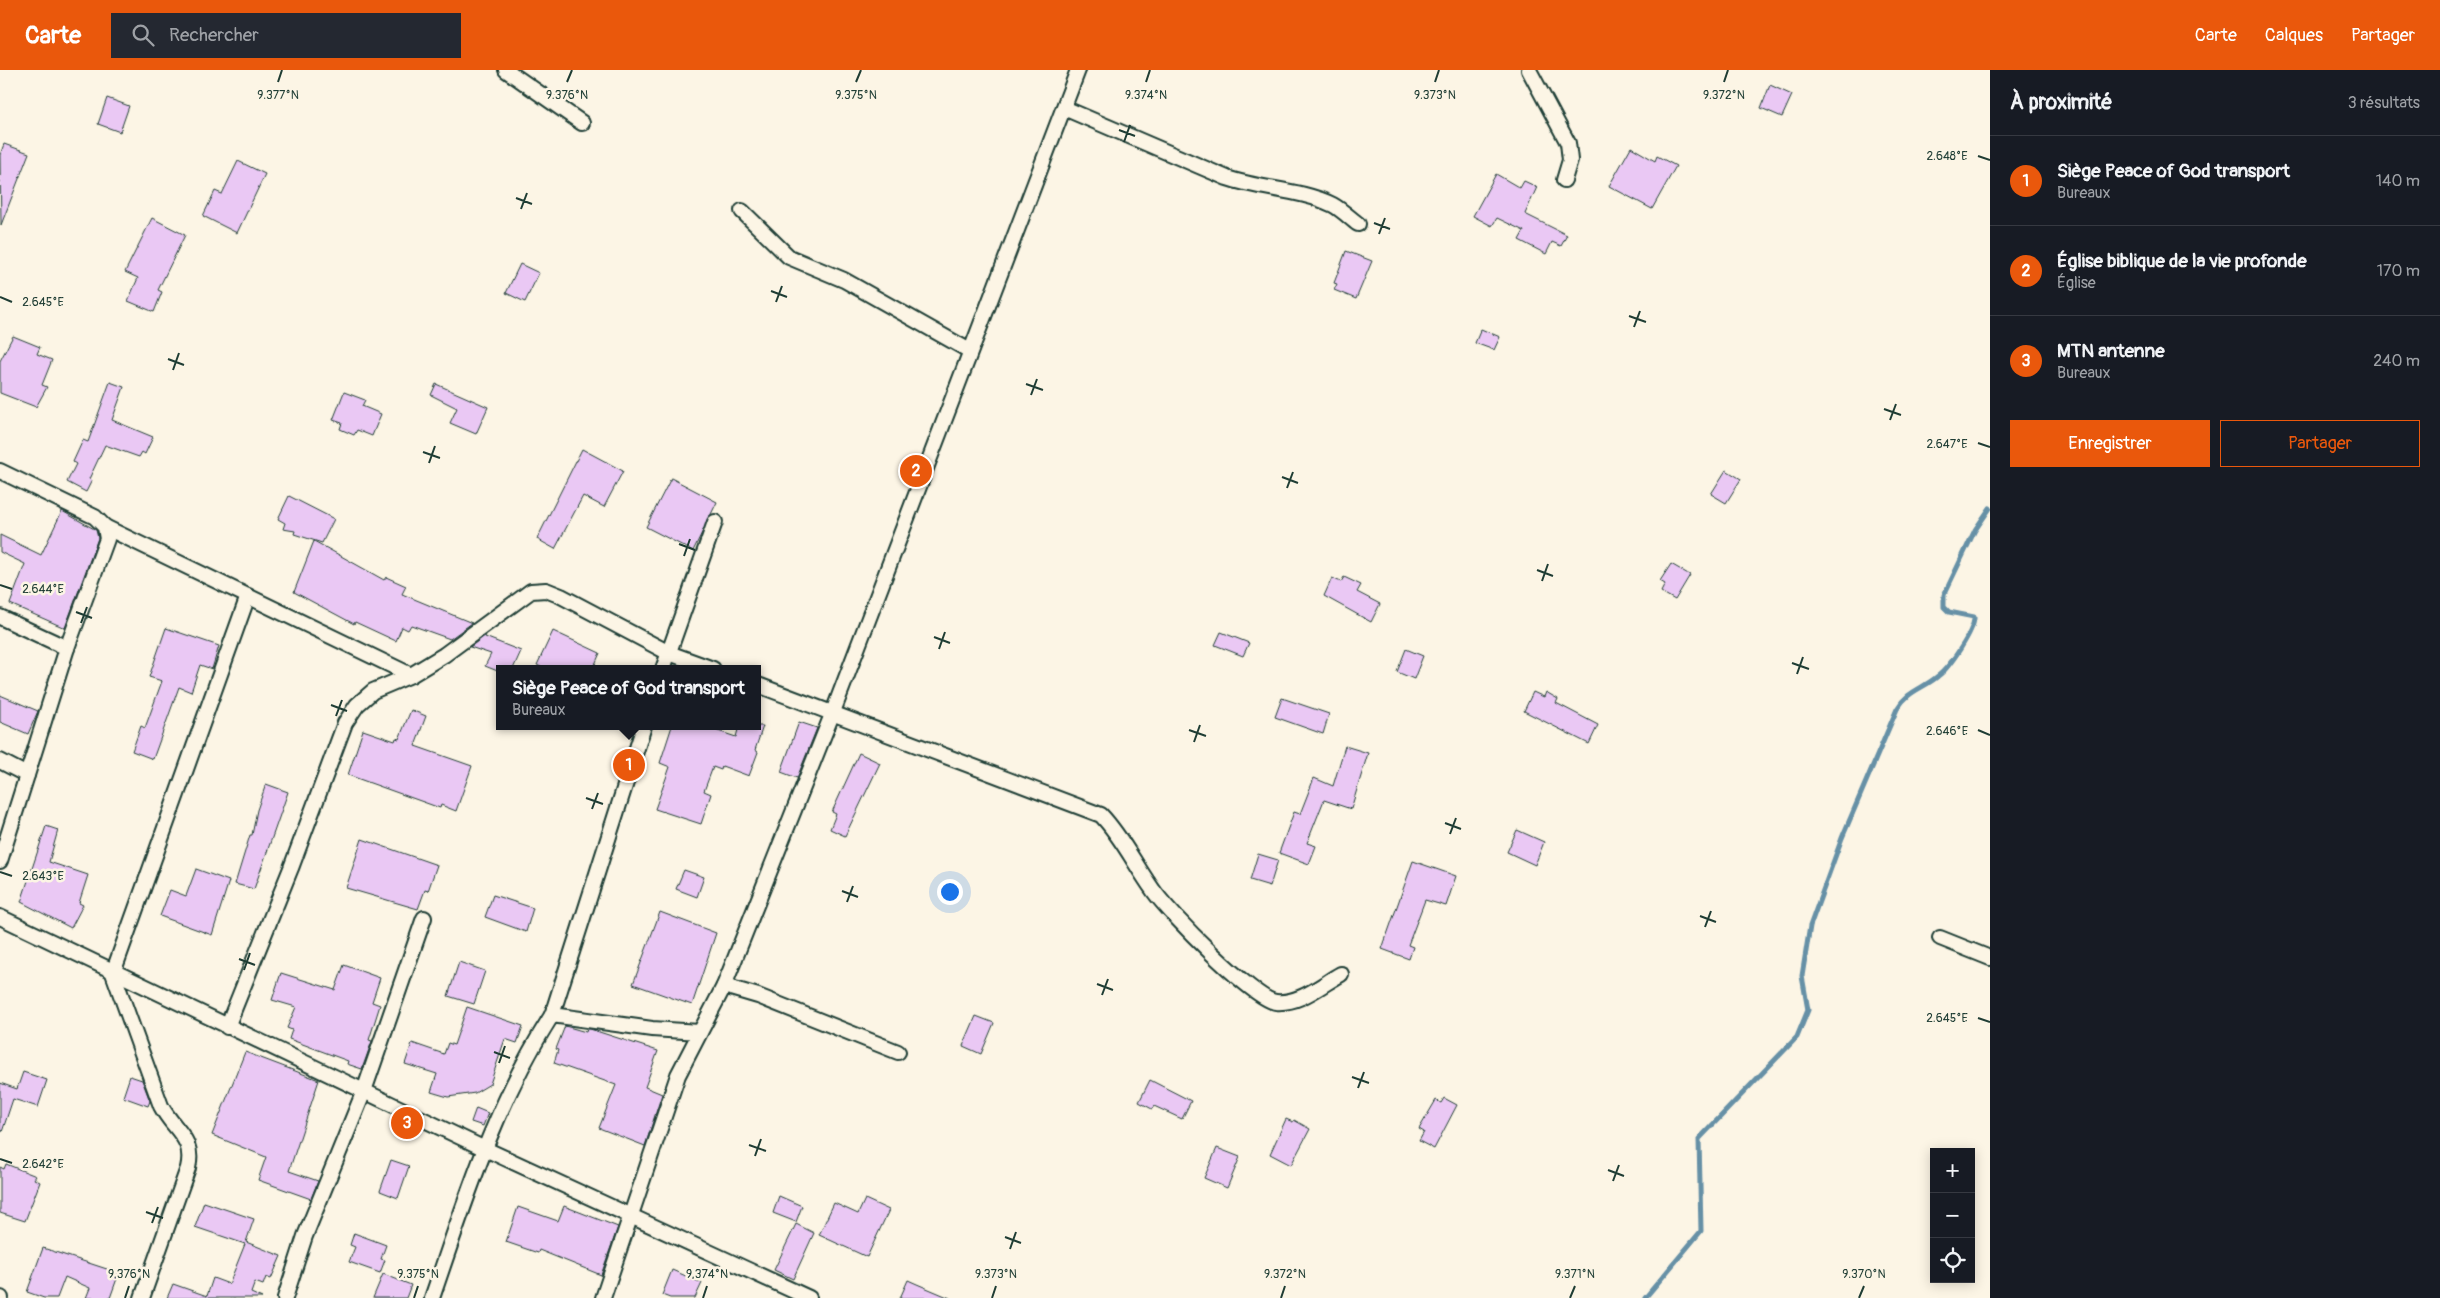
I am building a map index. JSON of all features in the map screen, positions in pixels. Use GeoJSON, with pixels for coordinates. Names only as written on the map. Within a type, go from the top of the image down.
{"type":"FeatureCollection","features":[{"type":"Feature","properties":{"kind":"street"},"geometry":{"type":"LineString","coordinates":[[506,70],[582,123]]}},
{"type":"Feature","properties":{"kind":"street"},"geometry":{"type":"LineString","coordinates":[[603,1298],[632,1217],[678,1075],[724,986],[833,712],[1078,70]]}},
{"type":"Feature","properties":{"kind":"street"},"geometry":{"type":"LineString","coordinates":[[1529,70],[1568,143],[1570,160],[1564,180]]}},
{"type":"Feature","properties":{"kind":"street"},"geometry":{"type":"LineString","coordinates":[[1064,108],[1248,186],[1307,195],[1334,206],[1358,224]]}},
{"type":"Feature","properties":{"kind":"street"},"geometry":{"type":"LineString","coordinates":[[742,211],[790,257],[844,280],[970,351]]}},
{"type":"Feature","properties":{"kind":"street"},"geometry":{"type":"LineString","coordinates":[[0,471],[95,517],[105,527],[411,675]]}},
{"type":"Feature","properties":{"kind":"street"},"geometry":{"type":"LineString","coordinates":[[664,665],[715,522]]}},
{"type":"Feature","properties":{"kind":"street"},"geometry":{"type":"LineString","coordinates":[[0,861],[67,648],[107,539],[105,527]]}},
{"type":"Feature","properties":{"kind":"street"},"geometry":{"type":"LineString","coordinates":[[227,1027],[290,868],[344,723],[357,705],[373,691],[411,675],[444,655],[531,591],[546,590],[561,596],[669,652],[703,665]]}},
{"type":"Feature","properties":{"kind":"street"},"geometry":{"type":"LineString","coordinates":[[142,1298],[188,1168],[191,1154],[188,1142],[168,1119],[161,1106],[113,973],[248,596]]}},
{"type":"Feature","properties":{"kind":"street"},"geometry":{"type":"LineString","coordinates":[[0,617],[67,648]]}},
{"type":"Feature","properties":{"kind":"street"},"geometry":{"type":"LineString","coordinates":[[761,686],[1101,815],[1114,828],[1153,891],[1175,917],[1256,993],[1274,1002],[1293,1002],[1342,974]]}},
{"type":"Feature","properties":{"kind":"street"},"geometry":{"type":"LineString","coordinates":[[432,1298],[483,1148],[521,1066],[552,1015],[643,730]]}},
{"type":"Feature","properties":{"kind":"street"},"geometry":{"type":"LineString","coordinates":[[0,761],[27,775]]}},
{"type":"Feature","properties":{"kind":"street"},"geometry":{"type":"LineString","coordinates":[[0,917],[113,973],[483,1148],[809,1298]]}},
{"type":"Feature","properties":{"kind":"street"},"geometry":{"type":"LineString","coordinates":[[285,1298],[304,1236],[364,1091],[424,918]]}},
{"type":"Feature","properties":{"kind":"street"},"geometry":{"type":"LineString","coordinates":[[1940,938],[1990,958]]}},
{"type":"Feature","properties":{"kind":"street"},"geometry":{"type":"LineString","coordinates":[[724,986],[758,996],[898,1052]]}},
{"type":"Feature","properties":{"kind":"street"},"geometry":{"type":"LineString","coordinates":[[552,1015],[652,1029],[700,1032]]}},
{"type":"Feature","properties":{"kind":"building"},"geometry":{"type":"Polygon","coordinates":[[[1770,85],[1792,95],[1782,117],[1761,108],[1770,85]]]}},
{"type":"Feature","properties":{"kind":"building"},"geometry":{"type":"Polygon","coordinates":[[[107,98],[129,106],[120,132],[98,124],[107,98]]]}},
{"type":"Feature","properties":{"kind":"building"},"geometry":{"type":"Polygon","coordinates":[[[4,144],[29,153],[1,225],[0,155],[4,144]]]}},
{"type":"Feature","properties":{"kind":"building"},"geometry":{"type":"Polygon","coordinates":[[[1631,147],[1655,161],[1657,156],[1676,166],[1652,209],[1609,186],[1631,147]]]}},
{"type":"Feature","properties":{"kind":"building"},"geometry":{"type":"Polygon","coordinates":[[[238,161],[265,174],[237,233],[203,216],[215,191],[222,194],[238,161]]]}},
{"type":"Feature","properties":{"kind":"building"},"geometry":{"type":"Polygon","coordinates":[[[1496,174],[1520,188],[1524,181],[1537,187],[1525,214],[1567,235],[1561,246],[1552,242],[1546,254],[1519,240],[1524,231],[1497,218],[1492,226],[1473,216],[1496,174]]]}},
{"type":"Feature","properties":{"kind":"building"},"geometry":{"type":"Polygon","coordinates":[[[152,218],[185,235],[158,290],[162,292],[154,312],[128,301],[138,278],[125,272],[152,218]]]}},
{"type":"Feature","properties":{"kind":"building"},"geometry":{"type":"Polygon","coordinates":[[[1346,251],[1372,261],[1356,299],[1334,290],[1337,284],[1334,283],[1346,251]]]}},
{"type":"Feature","properties":{"kind":"building"},"geometry":{"type":"Polygon","coordinates":[[[520,264],[539,273],[525,302],[506,293],[520,264]]]}},
{"type":"Feature","properties":{"kind":"building"},"geometry":{"type":"Polygon","coordinates":[[[1481,329],[1500,337],[1494,350],[1475,343],[1481,329]]]}},
{"type":"Feature","properties":{"kind":"building"},"geometry":{"type":"Polygon","coordinates":[[[13,336],[40,347],[37,354],[52,360],[42,385],[47,387],[36,407],[0,393],[0,361],[13,336]]]}},
{"type":"Feature","properties":{"kind":"building"},"geometry":{"type":"Polygon","coordinates":[[[110,382],[124,387],[112,420],[153,437],[145,454],[142,452],[139,457],[105,445],[89,479],[92,480],[86,492],[67,482],[76,464],[73,462],[83,440],[88,442],[110,382]]]}},
{"type":"Feature","properties":{"kind":"building"},"geometry":{"type":"Polygon","coordinates":[[[436,384],[488,407],[476,434],[450,423],[457,408],[431,395],[436,384]]]}},
{"type":"Feature","properties":{"kind":"building"},"geometry":{"type":"Polygon","coordinates":[[[344,392],[365,400],[362,406],[381,414],[372,436],[357,430],[354,435],[340,429],[342,423],[333,420],[344,392]]]}},
{"type":"Feature","properties":{"kind":"building"},"geometry":{"type":"Polygon","coordinates":[[[582,449],[623,471],[604,507],[583,496],[555,549],[537,539],[582,449]]]}},
{"type":"Feature","properties":{"kind":"building"},"geometry":{"type":"Polygon","coordinates":[[[1726,470],[1741,479],[1726,503],[1711,494],[1726,470]]]}},
{"type":"Feature","properties":{"kind":"building"},"geometry":{"type":"Polygon","coordinates":[[[671,478],[717,502],[693,551],[646,527],[671,478]]]}},
{"type":"Feature","properties":{"kind":"building"},"geometry":{"type":"Polygon","coordinates":[[[289,496],[334,519],[322,543],[294,534],[295,531],[283,529],[285,523],[278,519],[289,496]]]}},
{"type":"Feature","properties":{"kind":"building"},"geometry":{"type":"Polygon","coordinates":[[[62,511],[96,530],[98,538],[65,628],[10,604],[25,564],[0,552],[0,535],[41,555],[62,511]]]}},
{"type":"Feature","properties":{"kind":"building"},"geometry":{"type":"Polygon","coordinates":[[[314,541],[384,580],[386,577],[406,586],[402,594],[472,623],[450,639],[411,625],[408,630],[402,627],[396,641],[355,622],[354,624],[294,592],[314,541]]]}},
{"type":"Feature","properties":{"kind":"building"},"geometry":{"type":"Polygon","coordinates":[[[1671,564],[1690,575],[1675,600],[1661,592],[1665,584],[1660,581],[1671,564]]]}},
{"type":"Feature","properties":{"kind":"building"},"geometry":{"type":"Polygon","coordinates":[[[1344,577],[1361,585],[1357,592],[1380,604],[1371,622],[1324,596],[1332,578],[1341,582],[1344,577]]]}},
{"type":"Feature","properties":{"kind":"building"},"geometry":{"type":"Polygon","coordinates":[[[166,628],[219,646],[212,669],[200,665],[191,692],[179,687],[153,759],[132,751],[141,726],[145,728],[162,681],[149,677],[166,628]]]}},
{"type":"Feature","properties":{"kind":"building"},"geometry":{"type":"Polygon","coordinates":[[[553,631],[600,653],[595,665],[537,665],[553,631]]]}},
{"type":"Feature","properties":{"kind":"building"},"geometry":{"type":"Polygon","coordinates":[[[1221,632],[1249,643],[1243,656],[1215,645],[1221,632]]]}},
{"type":"Feature","properties":{"kind":"building"},"geometry":{"type":"Polygon","coordinates":[[[486,635],[485,637],[521,651],[515,665],[496,665],[496,670],[485,666],[491,654],[470,647],[486,635]]]}},
{"type":"Feature","properties":{"kind":"building"},"geometry":{"type":"Polygon","coordinates":[[[1406,649],[1423,656],[1414,679],[1397,672],[1406,649]]]}},
{"type":"Feature","properties":{"kind":"building"},"geometry":{"type":"Polygon","coordinates":[[[1533,692],[1544,697],[1546,692],[1558,699],[1556,703],[1598,725],[1589,744],[1524,711],[1533,692]]]}},
{"type":"Feature","properties":{"kind":"building"},"geometry":{"type":"Polygon","coordinates":[[[0,695],[38,711],[28,734],[0,722],[0,695]]]}},
{"type":"Feature","properties":{"kind":"building"},"geometry":{"type":"Polygon","coordinates":[[[1282,698],[1329,714],[1323,734],[1275,717],[1282,698]]]}},
{"type":"Feature","properties":{"kind":"building"},"geometry":{"type":"Polygon","coordinates":[[[411,710],[426,716],[415,746],[472,766],[456,811],[441,805],[440,808],[348,775],[363,730],[395,741],[396,738],[399,739],[411,710]]]}},
{"type":"Feature","properties":{"kind":"building"},"geometry":{"type":"Polygon","coordinates":[[[799,722],[817,728],[797,778],[781,772],[799,722]]]}},
{"type":"Feature","properties":{"kind":"building"},"geometry":{"type":"Polygon","coordinates":[[[761,726],[763,726],[755,750],[758,752],[749,776],[722,766],[721,770],[713,767],[704,791],[711,794],[701,824],[655,809],[670,767],[660,763],[671,730],[715,730],[736,737],[738,730],[761,730],[761,726]]]}},
{"type":"Feature","properties":{"kind":"building"},"geometry":{"type":"Polygon","coordinates":[[[1345,746],[1368,753],[1351,809],[1324,800],[1307,843],[1316,846],[1309,864],[1279,853],[1294,812],[1300,814],[1314,778],[1333,786],[1345,746]]]}},
{"type":"Feature","properties":{"kind":"building"},"geometry":{"type":"Polygon","coordinates":[[[859,753],[880,763],[845,836],[830,829],[836,814],[832,812],[859,753]]]}},
{"type":"Feature","properties":{"kind":"building"},"geometry":{"type":"Polygon","coordinates":[[[266,784],[288,792],[254,889],[235,884],[250,835],[252,835],[257,810],[266,784]]]}},
{"type":"Feature","properties":{"kind":"building"},"geometry":{"type":"Polygon","coordinates":[[[46,826],[58,830],[49,862],[88,875],[79,903],[83,905],[71,928],[21,902],[46,826]]]}},
{"type":"Feature","properties":{"kind":"building"},"geometry":{"type":"Polygon","coordinates":[[[1517,830],[1544,842],[1535,865],[1507,852],[1517,830]]]}},
{"type":"Feature","properties":{"kind":"building"},"geometry":{"type":"Polygon","coordinates":[[[362,839],[437,865],[428,891],[425,890],[418,909],[346,888],[362,839]]]}},
{"type":"Feature","properties":{"kind":"building"},"geometry":{"type":"Polygon","coordinates":[[[1258,854],[1278,860],[1270,886],[1250,880],[1258,854]]]}},
{"type":"Feature","properties":{"kind":"building"},"geometry":{"type":"Polygon","coordinates":[[[1413,861],[1456,876],[1446,906],[1425,900],[1408,945],[1413,947],[1409,959],[1382,949],[1413,861]]]}},
{"type":"Feature","properties":{"kind":"building"},"geometry":{"type":"Polygon","coordinates":[[[196,869],[229,881],[212,935],[160,916],[170,890],[186,896],[196,869]]]}},
{"type":"Feature","properties":{"kind":"building"},"geometry":{"type":"Polygon","coordinates":[[[684,870],[704,877],[697,897],[676,889],[684,870]]]}},
{"type":"Feature","properties":{"kind":"building"},"geometry":{"type":"Polygon","coordinates":[[[493,895],[533,908],[526,932],[485,917],[493,895]]]}},
{"type":"Feature","properties":{"kind":"building"},"geometry":{"type":"Polygon","coordinates":[[[660,912],[716,933],[692,1005],[633,984],[660,912]]]}},
{"type":"Feature","properties":{"kind":"building"},"geometry":{"type":"Polygon","coordinates":[[[459,962],[485,971],[474,1004],[448,996],[459,962]]]}},
{"type":"Feature","properties":{"kind":"building"},"geometry":{"type":"Polygon","coordinates":[[[344,965],[380,978],[372,1002],[380,1005],[369,1040],[372,1041],[362,1069],[347,1064],[348,1061],[289,1039],[292,1030],[287,1028],[296,1007],[272,1000],[281,973],[335,990],[344,965]]]}},
{"type":"Feature","properties":{"kind":"building"},"geometry":{"type":"Polygon","coordinates":[[[467,1007],[523,1026],[517,1043],[505,1039],[490,1084],[475,1093],[448,1097],[431,1092],[437,1074],[405,1064],[412,1043],[444,1054],[448,1043],[454,1045],[467,1007]]]}},
{"type":"Feature","properties":{"kind":"building"},"geometry":{"type":"Polygon","coordinates":[[[976,1016],[994,1023],[981,1054],[963,1046],[976,1016]]]}},
{"type":"Feature","properties":{"kind":"building"},"geometry":{"type":"Polygon","coordinates":[[[565,1026],[586,1032],[587,1029],[590,1029],[658,1051],[645,1087],[662,1094],[645,1146],[599,1128],[616,1085],[554,1063],[558,1050],[556,1049],[565,1026]]]}},
{"type":"Feature","properties":{"kind":"building"},"geometry":{"type":"Polygon","coordinates":[[[245,1052],[319,1080],[289,1171],[318,1181],[311,1199],[258,1180],[266,1157],[212,1135],[245,1052]]]}},
{"type":"Feature","properties":{"kind":"building"},"geometry":{"type":"Polygon","coordinates":[[[23,1072],[47,1080],[38,1107],[13,1099],[2,1132],[0,1131],[0,1083],[17,1089],[23,1072]]]}},
{"type":"Feature","properties":{"kind":"building"},"geometry":{"type":"Polygon","coordinates":[[[130,1076],[142,1080],[150,1101],[148,1106],[123,1097],[130,1076]]]}},
{"type":"Feature","properties":{"kind":"building"},"geometry":{"type":"Polygon","coordinates":[[[1150,1080],[1191,1101],[1182,1119],[1154,1106],[1152,1109],[1139,1102],[1150,1080]]]}},
{"type":"Feature","properties":{"kind":"building"},"geometry":{"type":"Polygon","coordinates":[[[1444,1098],[1457,1105],[1434,1149],[1419,1141],[1424,1132],[1419,1129],[1436,1100],[1441,1103],[1444,1098]]]}},
{"type":"Feature","properties":{"kind":"building"},"geometry":{"type":"Polygon","coordinates":[[[476,1108],[488,1113],[483,1126],[471,1122],[476,1108]]]}},
{"type":"Feature","properties":{"kind":"building"},"geometry":{"type":"Polygon","coordinates":[[[1286,1119],[1293,1122],[1294,1120],[1310,1129],[1291,1165],[1270,1154],[1286,1119]]]}},
{"type":"Feature","properties":{"kind":"building"},"geometry":{"type":"Polygon","coordinates":[[[1217,1148],[1240,1157],[1227,1188],[1204,1178],[1217,1148]]]}},
{"type":"Feature","properties":{"kind":"building"},"geometry":{"type":"Polygon","coordinates":[[[391,1160],[409,1166],[398,1198],[380,1191],[391,1160]]]}},
{"type":"Feature","properties":{"kind":"building"},"geometry":{"type":"Polygon","coordinates":[[[6,1164],[36,1176],[34,1179],[40,1182],[25,1221],[0,1213],[0,1167],[4,1169],[6,1164]]]}},
{"type":"Feature","properties":{"kind":"building"},"geometry":{"type":"Polygon","coordinates":[[[779,1196],[802,1206],[796,1222],[773,1213],[779,1196]]]}},
{"type":"Feature","properties":{"kind":"building"},"geometry":{"type":"Polygon","coordinates":[[[865,1199],[889,1210],[867,1257],[819,1235],[834,1203],[858,1214],[865,1199]]]}},
{"type":"Feature","properties":{"kind":"building"},"geometry":{"type":"Polygon","coordinates":[[[204,1202],[254,1219],[246,1242],[281,1256],[271,1279],[266,1277],[263,1285],[255,1282],[251,1293],[262,1298],[167,1298],[173,1284],[207,1296],[213,1278],[229,1284],[245,1244],[195,1227],[204,1202]]]}},
{"type":"Feature","properties":{"kind":"building"},"geometry":{"type":"Polygon","coordinates":[[[564,1206],[618,1227],[601,1275],[539,1250],[538,1253],[506,1242],[518,1207],[558,1221],[564,1206]]]}},
{"type":"Feature","properties":{"kind":"building"},"geometry":{"type":"Polygon","coordinates":[[[796,1224],[814,1233],[793,1279],[774,1270],[796,1224]]]}},
{"type":"Feature","properties":{"kind":"building"},"geometry":{"type":"Polygon","coordinates":[[[354,1233],[386,1245],[381,1259],[385,1260],[380,1273],[349,1262],[355,1247],[350,1245],[354,1233]]]}},
{"type":"Feature","properties":{"kind":"building"},"geometry":{"type":"Polygon","coordinates":[[[43,1248],[119,1273],[110,1298],[86,1298],[90,1288],[65,1277],[57,1298],[44,1298],[27,1292],[43,1248]]]}},
{"type":"Feature","properties":{"kind":"building"},"geometry":{"type":"Polygon","coordinates":[[[672,1270],[702,1283],[695,1298],[670,1298],[662,1295],[672,1270]]]}},
{"type":"Feature","properties":{"kind":"building"},"geometry":{"type":"Polygon","coordinates":[[[383,1274],[411,1285],[406,1298],[373,1298],[383,1274]]]}},
{"type":"Feature","properties":{"kind":"building"},"geometry":{"type":"Polygon","coordinates":[[[908,1280],[917,1284],[950,1298],[900,1298],[908,1280]]]}},
{"type":"Feature","properties":{"kind":"waterway"},"geometry":{"type":"LineString","coordinates":[[1645,1298],[1701,1231],[1699,1139],[1797,1037],[1808,1010],[1802,976],[1810,926],[1842,838],[1897,709],[1906,698],[1943,672],[1970,631],[1974,617],[1949,612],[1944,607],[1944,595],[1975,530],[1990,508]]}},
{"type":"Feature","properties":{"kind":"place","name":"Église biblique de la vie profonde"},"geometry":{"type":"Point","coordinates":[916,471]}},
{"type":"Feature","properties":{"kind":"place","name":"Siège Peace of God transport"},"geometry":{"type":"Point","coordinates":[629,765]}},
{"type":"Feature","properties":{"kind":"place","name":"MTN antenne"},"geometry":{"type":"Point","coordinates":[407,1123]}}]}
